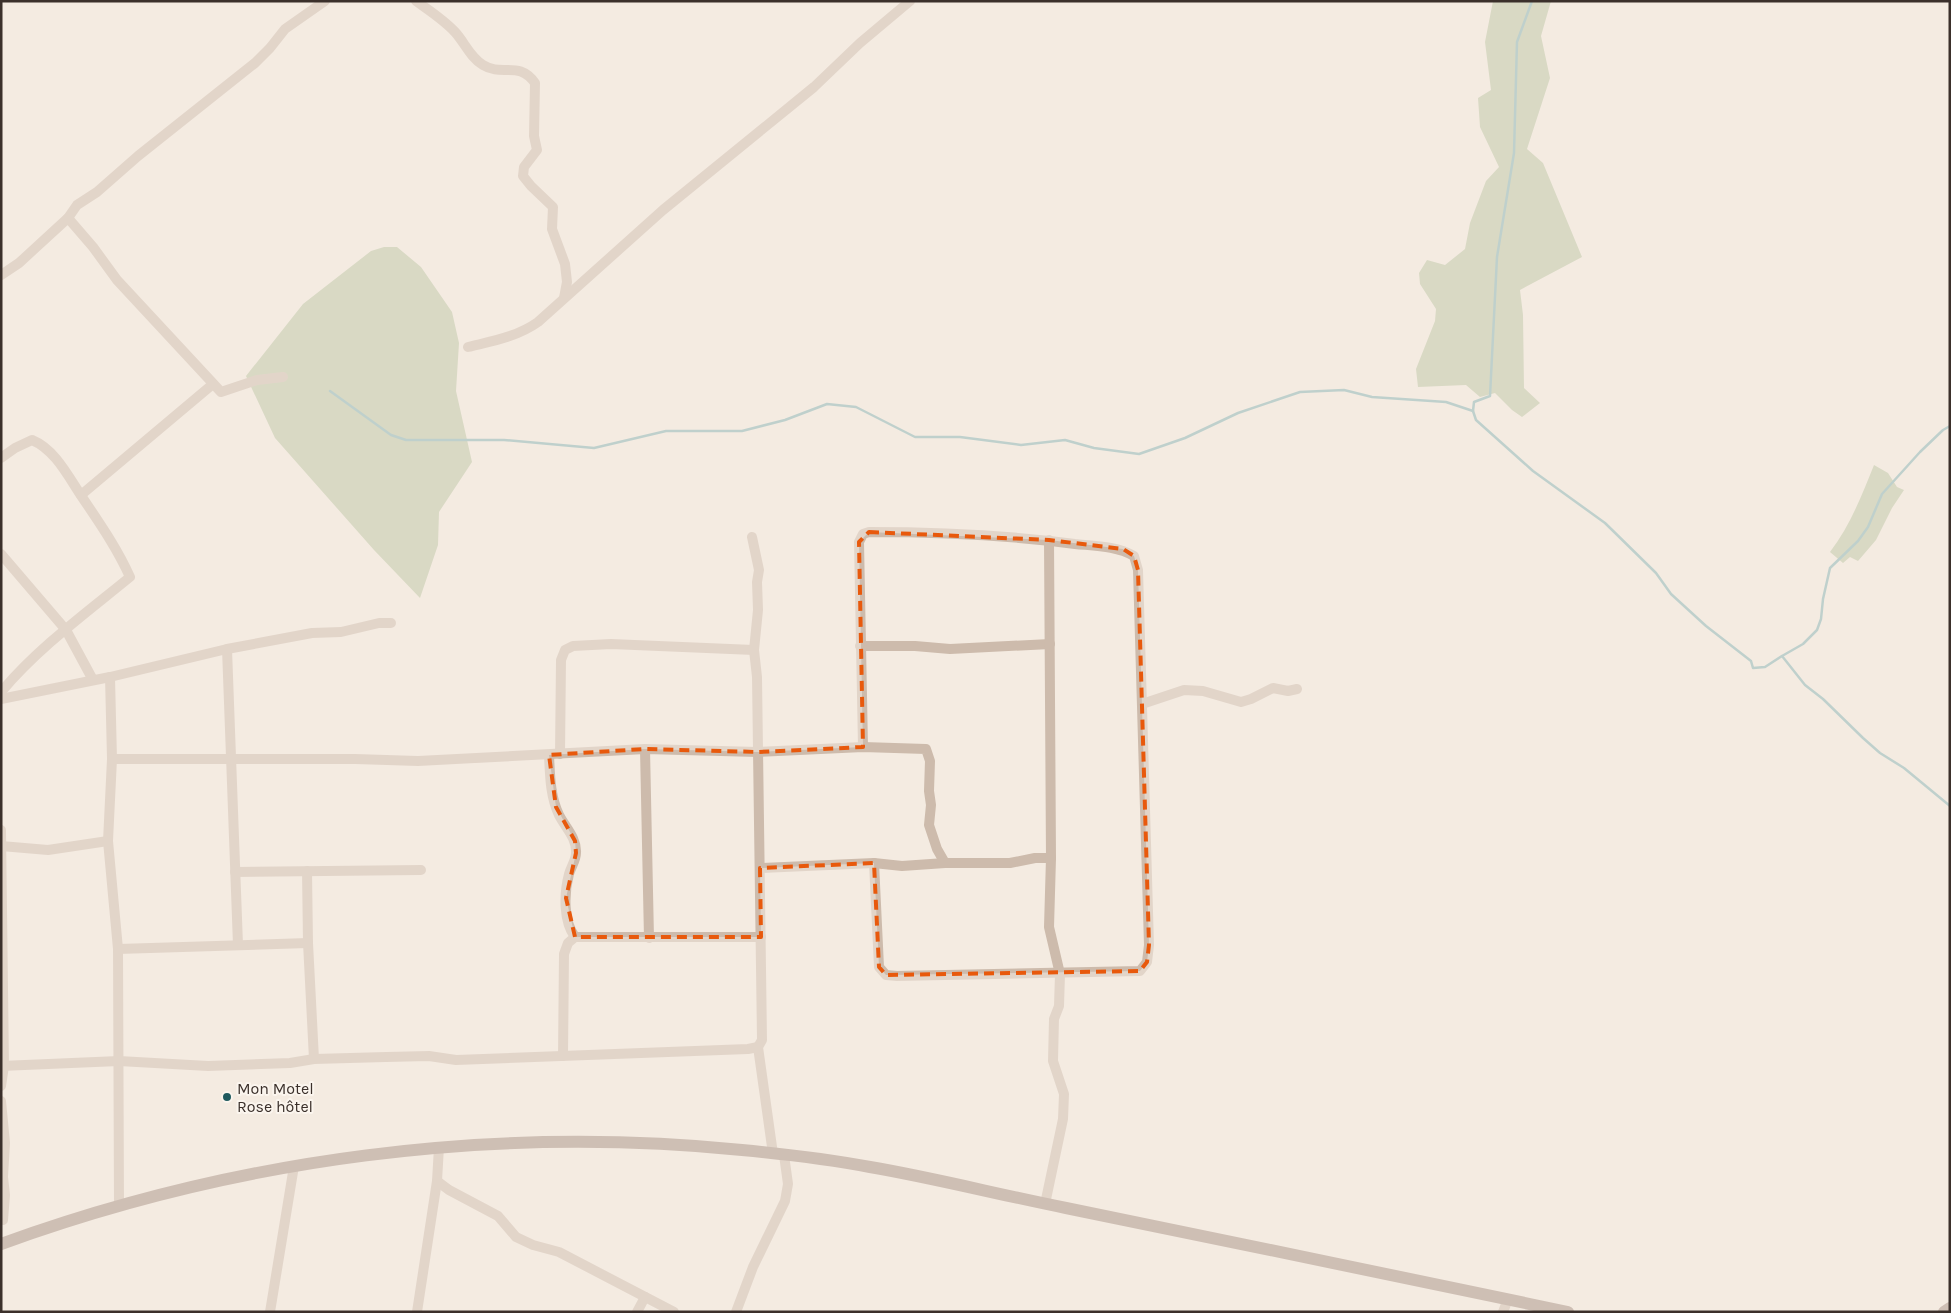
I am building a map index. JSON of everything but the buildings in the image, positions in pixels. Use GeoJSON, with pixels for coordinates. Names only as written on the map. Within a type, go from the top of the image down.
{"type":"FeatureCollection","features":[{"type":"Feature","properties":{"kind":"main road"},"geometry":{"type":"LineString","coordinates":[[1,1244],[119,1205],[212,1181],[363,1155],[439,1147],[591,1142],[698,1146],[779,1154],[869,1167],[1568,1312]]}},
{"type":"Feature","properties":{"kind":"main road"},"geometry":{"type":"LineString","coordinates":[[1944,1312],[1950,1308]]}},
{"type":"Feature","properties":{"kind":"street"},"geometry":{"type":"LineString","coordinates":[[1,275],[19,264],[68,218],[70,212],[77,205],[97,192],[138,156],[255,63],[285,29],[326,1]]}},
{"type":"Feature","properties":{"kind":"street"},"geometry":{"type":"LineString","coordinates":[[416,1],[448,25],[471,54],[484,66],[493,69],[523,71],[536,83],[534,136],[537,150],[524,167],[524,176],[531,186],[553,207],[552,229],[565,264],[567,282],[564,298]]}},
{"type":"Feature","properties":{"kind":"street"},"geometry":{"type":"LineString","coordinates":[[468,348],[506,338],[529,328],[663,210],[821,81],[860,43],[910,1]]}},
{"type":"Feature","properties":{"kind":"street"},"geometry":{"type":"LineString","coordinates":[[68,218],[93,247],[117,280],[221,392],[257,380],[283,377]]}},
{"type":"Feature","properties":{"kind":"street"},"geometry":{"type":"LineString","coordinates":[[81,495],[213,384]]}},
{"type":"Feature","properties":{"kind":"street"},"geometry":{"type":"LineString","coordinates":[[1,458],[15,448],[32,440],[40,443],[60,464],[81,495],[112,542],[130,576],[66,630],[15,676],[1,692]]}},
{"type":"Feature","properties":{"kind":"street"},"geometry":{"type":"LineString","coordinates":[[863,747],[859,542],[863,534],[869,532],[919,532],[1049,540],[1123,550],[1134,556],[1138,570],[1149,945],[1147,962],[1140,971],[1060,974],[886,975],[880,967],[874,863]]}},
{"type":"Feature","properties":{"kind":"street"},"geometry":{"type":"LineString","coordinates":[[736,1312],[753,1267],[785,1201],[788,1184],[779,1154],[758,1047],[762,1040],[761,937],[758,677],[754,650],[759,570],[752,537]]}},
{"type":"Feature","properties":{"kind":"street"},"geometry":{"type":"LineString","coordinates":[[1045,1204],[1063,1119],[1064,1094],[1053,1061],[1054,1020],[1059,1006],[1060,974],[1049,927],[1051,858],[1049,540]]}},
{"type":"Feature","properties":{"kind":"street"},"geometry":{"type":"LineString","coordinates":[[1,554],[66,630],[93,680]]}},
{"type":"Feature","properties":{"kind":"street"},"geometry":{"type":"LineString","coordinates":[[1,699],[312,633],[341,632],[391,623]]}},
{"type":"Feature","properties":{"kind":"street"},"geometry":{"type":"LineString","coordinates":[[560,754],[561,660],[565,650],[573,646],[611,644],[754,650]]}},
{"type":"Feature","properties":{"kind":"street"},"geometry":{"type":"LineString","coordinates":[[860,646],[915,646],[931,649],[950,649],[1050,644]]}},
{"type":"Feature","properties":{"kind":"street"},"geometry":{"type":"LineString","coordinates":[[227,650],[238,945]]}},
{"type":"Feature","properties":{"kind":"street"},"geometry":{"type":"LineString","coordinates":[[110,677],[112,760],[108,841],[118,949],[119,1205]]}},
{"type":"Feature","properties":{"kind":"street"},"geometry":{"type":"LineString","coordinates":[[1142,704],[1184,690],[1203,691],[1241,702],[1274,688],[1288,691],[1297,689]]}},
{"type":"Feature","properties":{"kind":"street"},"geometry":{"type":"LineString","coordinates":[[112,760],[356,759],[418,761],[645,748],[758,752],[863,747],[926,748],[930,761],[929,791],[931,805],[929,825],[937,849],[946,863]]}},
{"type":"Feature","properties":{"kind":"street"},"geometry":{"type":"LineString","coordinates":[[645,748],[649,938]]}},
{"type":"Feature","properties":{"kind":"street"},"geometry":{"type":"LineString","coordinates":[[549,755],[551,788],[556,807],[575,841],[576,853],[569,875],[566,898],[571,932],[575,937]]}},
{"type":"Feature","properties":{"kind":"street"},"geometry":{"type":"LineString","coordinates":[[1,830],[1,1086]]}},
{"type":"Feature","properties":{"kind":"street"},"geometry":{"type":"LineString","coordinates":[[2,846],[48,850],[108,841]]}},
{"type":"Feature","properties":{"kind":"street"},"geometry":{"type":"LineString","coordinates":[[760,868],[874,863],[902,866],[946,863],[1010,863],[1035,858],[1051,858]]}},
{"type":"Feature","properties":{"kind":"street"},"geometry":{"type":"LineString","coordinates":[[235,872],[421,870]]}},
{"type":"Feature","properties":{"kind":"street"},"geometry":{"type":"LineString","coordinates":[[307,871],[308,943],[314,1059]]}},
{"type":"Feature","properties":{"kind":"street"},"geometry":{"type":"LineString","coordinates":[[563,1056],[564,954],[568,943],[575,937],[761,937]]}},
{"type":"Feature","properties":{"kind":"street"},"geometry":{"type":"LineString","coordinates":[[118,949],[308,943]]}},
{"type":"Feature","properties":{"kind":"street"},"geometry":{"type":"LineString","coordinates":[[2,1066],[118,1061],[208,1066],[290,1063],[314,1059],[429,1056],[456,1060],[748,1049],[758,1047]]}},
{"type":"Feature","properties":{"kind":"street"},"geometry":{"type":"LineString","coordinates":[[1,1101],[5,1143],[2,1177],[5,1195],[3,1220],[1,1219]]}},
{"type":"Feature","properties":{"kind":"street"},"geometry":{"type":"LineString","coordinates":[[417,1312],[437,1181],[439,1147]]}},
{"type":"Feature","properties":{"kind":"street"},"geometry":{"type":"LineString","coordinates":[[270,1312],[294,1166]]}},
{"type":"Feature","properties":{"kind":"street"},"geometry":{"type":"LineString","coordinates":[[437,1181],[448,1190],[498,1216],[516,1237],[533,1245],[559,1252],[674,1312]]}},
{"type":"Feature","properties":{"kind":"street"},"geometry":{"type":"LineString","coordinates":[[637,1312],[645,1297]]}},
{"type":"Feature","properties":{"kind":"street"},"geometry":{"type":"LineString","coordinates":[[1503,1312],[1508,1299]]}},
{"type":"Feature","properties":{"kind":"highlighted area"},"geometry":{"type":"Polygon","coordinates":[[[869,532],[1049,540],[1123,549],[1134,556],[1138,570],[1149,945],[1147,962],[1140,971],[886,975],[879,967],[874,863],[760,868],[761,937],[575,937],[566,898],[576,853],[575,841],[556,807],[549,755],[645,749],[758,752],[863,747],[859,542],[869,532]]]}},
{"type":"Feature","properties":{"kind":"green space"},"geometry":{"type":"Polygon","coordinates":[[[1493,1],[1551,1],[1541,36],[1550,78],[1527,149],[1543,163],[1582,257],[1520,290],[1523,315],[1524,388],[1540,403],[1522,417],[1495,393],[1480,397],[1466,385],[1418,387],[1416,369],[1435,321],[1436,309],[1420,284],[1419,273],[1427,260],[1445,265],[1465,249],[1470,223],[1486,181],[1499,167],[1480,127],[1478,98],[1491,90],[1485,42],[1493,1]]]}},
{"type":"Feature","properties":{"kind":"green space"},"geometry":{"type":"Polygon","coordinates":[[[384,247],[397,247],[421,267],[452,312],[459,343],[456,391],[472,462],[439,512],[438,545],[420,598],[374,550],[275,438],[246,376],[303,304],[371,251],[384,247]]]}},
{"type":"Feature","properties":{"kind":"green space"},"geometry":{"type":"Polygon","coordinates":[[[1874,465],[1888,473],[1897,487],[1904,490],[1892,508],[1876,540],[1858,561],[1850,557],[1843,563],[1830,552],[1850,521],[1874,465]]]}},
{"type":"Feature","properties":{"kind":"waterway"},"geometry":{"type":"LineString","coordinates":[[1532,1],[1517,42],[1514,153],[1497,257],[1490,396],[1474,402],[1473,411],[1476,420],[1533,471],[1605,523],[1656,573],[1671,594],[1706,626],[1751,661],[1753,668],[1765,667],[1782,656]]}},
{"type":"Feature","properties":{"kind":"waterway"},"geometry":{"type":"LineString","coordinates":[[330,391],[391,435],[406,440],[504,440],[594,448],[666,431],[742,431],[785,420],[827,404],[856,407],[915,437],[960,437],[1021,445],[1065,440],[1094,448],[1139,454],[1185,438],[1238,413],[1300,392],[1344,390],[1372,397],[1446,402],[1473,411]]}},
{"type":"Feature","properties":{"kind":"waterway"},"geometry":{"type":"LineString","coordinates":[[1950,426],[1943,430],[1920,452],[1882,494],[1868,527],[1858,541],[1830,568],[1823,599],[1821,619],[1817,630],[1803,644],[1782,656],[1805,685],[1823,699],[1863,738],[1880,753],[1904,768],[1950,806]]}},
{"type":"Feature","properties":{"kind":"place","name":"Mon Motel Rose hôtel"},"geometry":{"type":"Point","coordinates":[227,1097]}}]}
